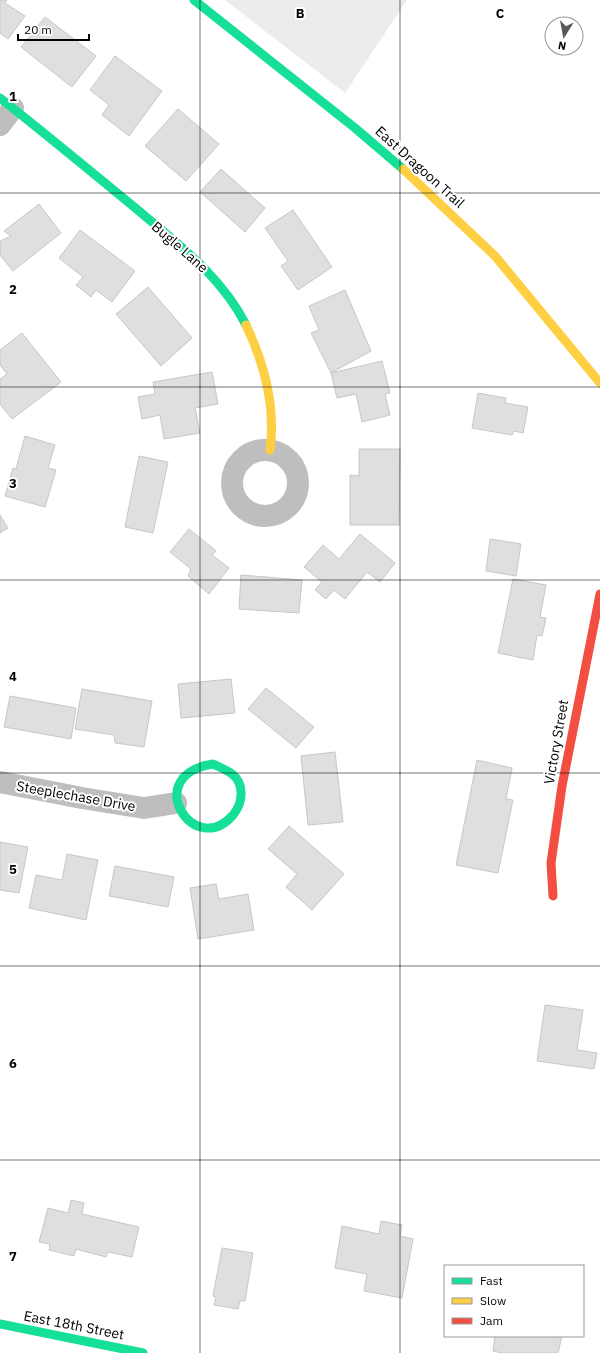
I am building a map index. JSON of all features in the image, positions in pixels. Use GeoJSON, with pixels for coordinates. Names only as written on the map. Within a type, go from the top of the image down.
{"type":"FeatureCollection","features":[{"type":"Feature","properties":{"kind":"street","name":"East Dragoon Trail"},"geometry":{"type":"LineString","coordinates":[[194,0],[355,128],[415,179],[495,256],[600,383]]}},
{"type":"Feature","properties":{"kind":"street"},"geometry":{"type":"LineString","coordinates":[[0,125],[6,103]]}},
{"type":"Feature","properties":{"kind":"street","name":"Bugle Lane"},"geometry":{"type":"LineString","coordinates":[[6,103],[72,155],[205,268],[228,295],[248,326],[260,355],[268,386],[274,424],[270,450]]}},
{"type":"Feature","properties":{"kind":"street","name":"Victory Street"},"geometry":{"type":"LineString","coordinates":[[553,896],[550,881],[551,863],[562,786],[600,594]]}},
{"type":"Feature","properties":{"kind":"street"},"geometry":{"type":"LineString","coordinates":[[213,764],[226,768],[236,776],[240,783],[241,797],[238,810],[230,820],[218,826],[205,828],[192,824],[182,815],[176,803],[180,783],[188,772],[200,766],[213,764]]}},
{"type":"Feature","properties":{"kind":"street","name":"Steeplechase Drive"},"geometry":{"type":"LineString","coordinates":[[0,782],[144,808],[176,803]]}},
{"type":"Feature","properties":{"kind":"street","name":"East 18th Street"},"geometry":{"type":"LineString","coordinates":[[0,1324],[143,1353]]}},
{"type":"Feature","properties":{"kind":"shaded area"},"geometry":{"type":"Polygon","coordinates":[[[225,0],[407,0],[345,93],[225,0]]]}},
{"type":"Feature","properties":{"kind":"building"},"geometry":{"type":"Polygon","coordinates":[[[0,0],[7,0],[5,3],[25,16],[8,39],[0,33],[0,0]]]}},
{"type":"Feature","properties":{"kind":"building"},"geometry":{"type":"Polygon","coordinates":[[[45,17],[96,56],[72,87],[21,47],[45,17]]]}},
{"type":"Feature","properties":{"kind":"building"},"geometry":{"type":"Polygon","coordinates":[[[115,56],[162,91],[129,136],[102,115],[109,105],[90,90],[115,56]]]}},
{"type":"Feature","properties":{"kind":"building"},"geometry":{"type":"Polygon","coordinates":[[[178,109],[219,144],[186,181],[145,146],[178,109]]]}},
{"type":"Feature","properties":{"kind":"building"},"geometry":{"type":"Polygon","coordinates":[[[221,169],[265,208],[245,232],[200,192],[221,169]]]}},
{"type":"Feature","properties":{"kind":"building"},"geometry":{"type":"Polygon","coordinates":[[[39,204],[61,233],[13,271],[0,255],[0,241],[11,236],[4,231],[39,204]]]}},
{"type":"Feature","properties":{"kind":"building"},"geometry":{"type":"Polygon","coordinates":[[[293,210],[332,267],[298,290],[281,266],[288,261],[265,228],[293,210]]]}},
{"type":"Feature","properties":{"kind":"building"},"geometry":{"type":"Polygon","coordinates":[[[80,230],[135,271],[112,302],[96,290],[91,297],[76,285],[83,277],[59,258],[80,230]]]}},
{"type":"Feature","properties":{"kind":"building"},"geometry":{"type":"Polygon","coordinates":[[[148,287],[192,338],[161,366],[116,314],[148,287]]]}},
{"type":"Feature","properties":{"kind":"building"},"geometry":{"type":"Polygon","coordinates":[[[345,290],[371,351],[331,373],[311,333],[319,330],[309,306],[345,290]]]}},
{"type":"Feature","properties":{"kind":"building"},"geometry":{"type":"Polygon","coordinates":[[[22,333],[61,382],[12,419],[0,404],[0,379],[7,374],[0,365],[0,350],[22,333]]]}},
{"type":"Feature","properties":{"kind":"building"},"geometry":{"type":"Polygon","coordinates":[[[382,361],[390,393],[385,394],[390,415],[362,422],[356,394],[337,398],[331,373],[382,361]]]}},
{"type":"Feature","properties":{"kind":"building"},"geometry":{"type":"Polygon","coordinates":[[[212,372],[218,404],[195,408],[200,433],[164,439],[160,415],[142,419],[138,397],[155,394],[153,382],[212,372]]]}},
{"type":"Feature","properties":{"kind":"building"},"geometry":{"type":"Polygon","coordinates":[[[478,393],[506,398],[505,403],[528,407],[523,433],[514,431],[512,435],[472,428],[478,393]]]}},
{"type":"Feature","properties":{"kind":"building"},"geometry":{"type":"Polygon","coordinates":[[[25,436],[55,445],[48,468],[56,470],[45,507],[5,496],[13,468],[16,469],[25,436]]]}},
{"type":"Feature","properties":{"kind":"building"},"geometry":{"type":"Polygon","coordinates":[[[359,449],[400,449],[399,525],[350,525],[350,475],[359,476],[359,449]]]}},
{"type":"Feature","properties":{"kind":"building"},"geometry":{"type":"Polygon","coordinates":[[[139,456],[168,462],[153,533],[125,527],[139,456]]]}},
{"type":"Feature","properties":{"kind":"building"},"geometry":{"type":"Polygon","coordinates":[[[0,515],[8,528],[0,533],[0,515]]]}},
{"type":"Feature","properties":{"kind":"building"},"geometry":{"type":"Polygon","coordinates":[[[189,529],[216,551],[212,555],[229,568],[209,594],[188,576],[191,569],[170,552],[189,529]]]}},
{"type":"Feature","properties":{"kind":"building"},"geometry":{"type":"Polygon","coordinates":[[[360,534],[395,563],[380,582],[367,572],[345,599],[334,590],[326,599],[315,590],[322,582],[304,567],[323,545],[339,559],[360,534]]]}},
{"type":"Feature","properties":{"kind":"building"},"geometry":{"type":"Polygon","coordinates":[[[490,539],[521,544],[516,576],[486,571],[490,539]]]}},
{"type":"Feature","properties":{"kind":"building"},"geometry":{"type":"Polygon","coordinates":[[[241,575],[302,580],[299,613],[239,609],[241,575]]]}},
{"type":"Feature","properties":{"kind":"building"},"geometry":{"type":"Polygon","coordinates":[[[513,579],[546,585],[540,617],[546,618],[542,636],[537,635],[533,660],[498,653],[513,579]]]}},
{"type":"Feature","properties":{"kind":"building"},"geometry":{"type":"Polygon","coordinates":[[[231,679],[235,713],[181,718],[178,684],[231,679]]]}},
{"type":"Feature","properties":{"kind":"building"},"geometry":{"type":"Polygon","coordinates":[[[266,688],[314,727],[296,748],[248,709],[266,688]]]}},
{"type":"Feature","properties":{"kind":"building"},"geometry":{"type":"Polygon","coordinates":[[[82,689],[152,701],[144,747],[115,743],[114,735],[75,729],[82,689]]]}},
{"type":"Feature","properties":{"kind":"building"},"geometry":{"type":"Polygon","coordinates":[[[10,696],[76,708],[71,739],[4,727],[10,696]]]}},
{"type":"Feature","properties":{"kind":"building"},"geometry":{"type":"Polygon","coordinates":[[[335,752],[343,822],[308,825],[301,756],[335,752]]]}},
{"type":"Feature","properties":{"kind":"building"},"geometry":{"type":"Polygon","coordinates":[[[477,760],[512,768],[506,799],[513,800],[498,873],[456,865],[477,760]]]}},
{"type":"Feature","properties":{"kind":"building"},"geometry":{"type":"Polygon","coordinates":[[[289,826],[344,874],[312,910],[286,887],[297,874],[268,849],[289,826]]]}},
{"type":"Feature","properties":{"kind":"building"},"geometry":{"type":"Polygon","coordinates":[[[0,842],[28,847],[19,893],[0,890],[0,842]]]}},
{"type":"Feature","properties":{"kind":"building"},"geometry":{"type":"Polygon","coordinates":[[[67,854],[98,860],[86,920],[29,908],[36,875],[62,880],[67,854]]]}},
{"type":"Feature","properties":{"kind":"building"},"geometry":{"type":"Polygon","coordinates":[[[115,866],[174,877],[168,907],[109,896],[115,866]]]}},
{"type":"Feature","properties":{"kind":"building"},"geometry":{"type":"Polygon","coordinates":[[[216,884],[219,899],[248,894],[254,930],[198,939],[190,888],[216,884]]]}},
{"type":"Feature","properties":{"kind":"building"},"geometry":{"type":"Polygon","coordinates":[[[545,1005],[583,1010],[577,1050],[597,1053],[594,1069],[537,1061],[545,1005]]]}},
{"type":"Feature","properties":{"kind":"building"},"geometry":{"type":"Polygon","coordinates":[[[71,1200],[84,1203],[82,1214],[139,1227],[132,1257],[108,1252],[106,1257],[76,1249],[74,1256],[49,1250],[50,1244],[39,1242],[48,1208],[68,1213],[71,1200]]]}},
{"type":"Feature","properties":{"kind":"building"},"geometry":{"type":"Polygon","coordinates":[[[381,1221],[402,1225],[400,1236],[413,1239],[402,1298],[364,1291],[367,1274],[335,1268],[342,1226],[379,1234],[381,1221]]]}},
{"type":"Feature","properties":{"kind":"building"},"geometry":{"type":"Polygon","coordinates":[[[222,1248],[253,1253],[245,1301],[240,1301],[238,1309],[214,1305],[216,1297],[213,1296],[222,1248]]]}},
{"type":"Feature","properties":{"kind":"building"},"geometry":{"type":"Polygon","coordinates":[[[495,1337],[562,1337],[558,1353],[502,1353],[493,1351],[495,1337]]]}},
{"type":"Feature","properties":{"kind":"traffic: fast"},"geometry":{"type":"LineString","coordinates":[[194,0],[355,128],[403,169]]}},
{"type":"Feature","properties":{"kind":"traffic: fast"},"geometry":{"type":"LineString","coordinates":[[0,98],[184,249],[225,292],[246,325]]}},
{"type":"Feature","properties":{"kind":"traffic: fast"},"geometry":{"type":"LineString","coordinates":[[213,764],[228,771],[236,778],[241,788],[241,799],[233,815],[218,826],[203,828],[190,822],[181,810],[177,797],[180,783],[191,771],[213,764]]}},
{"type":"Feature","properties":{"kind":"traffic: fast"},"geometry":{"type":"LineString","coordinates":[[0,1324],[143,1353]]}},
{"type":"Feature","properties":{"kind":"traffic: slow"},"geometry":{"type":"LineString","coordinates":[[403,169],[495,256],[600,383]]}},
{"type":"Feature","properties":{"kind":"traffic: slow"},"geometry":{"type":"LineString","coordinates":[[246,325],[259,355],[267,386],[271,418],[270,450]]}},
{"type":"Feature","properties":{"kind":"traffic: jam"},"geometry":{"type":"LineString","coordinates":[[553,896],[551,863],[562,786],[600,594]]}}]}
